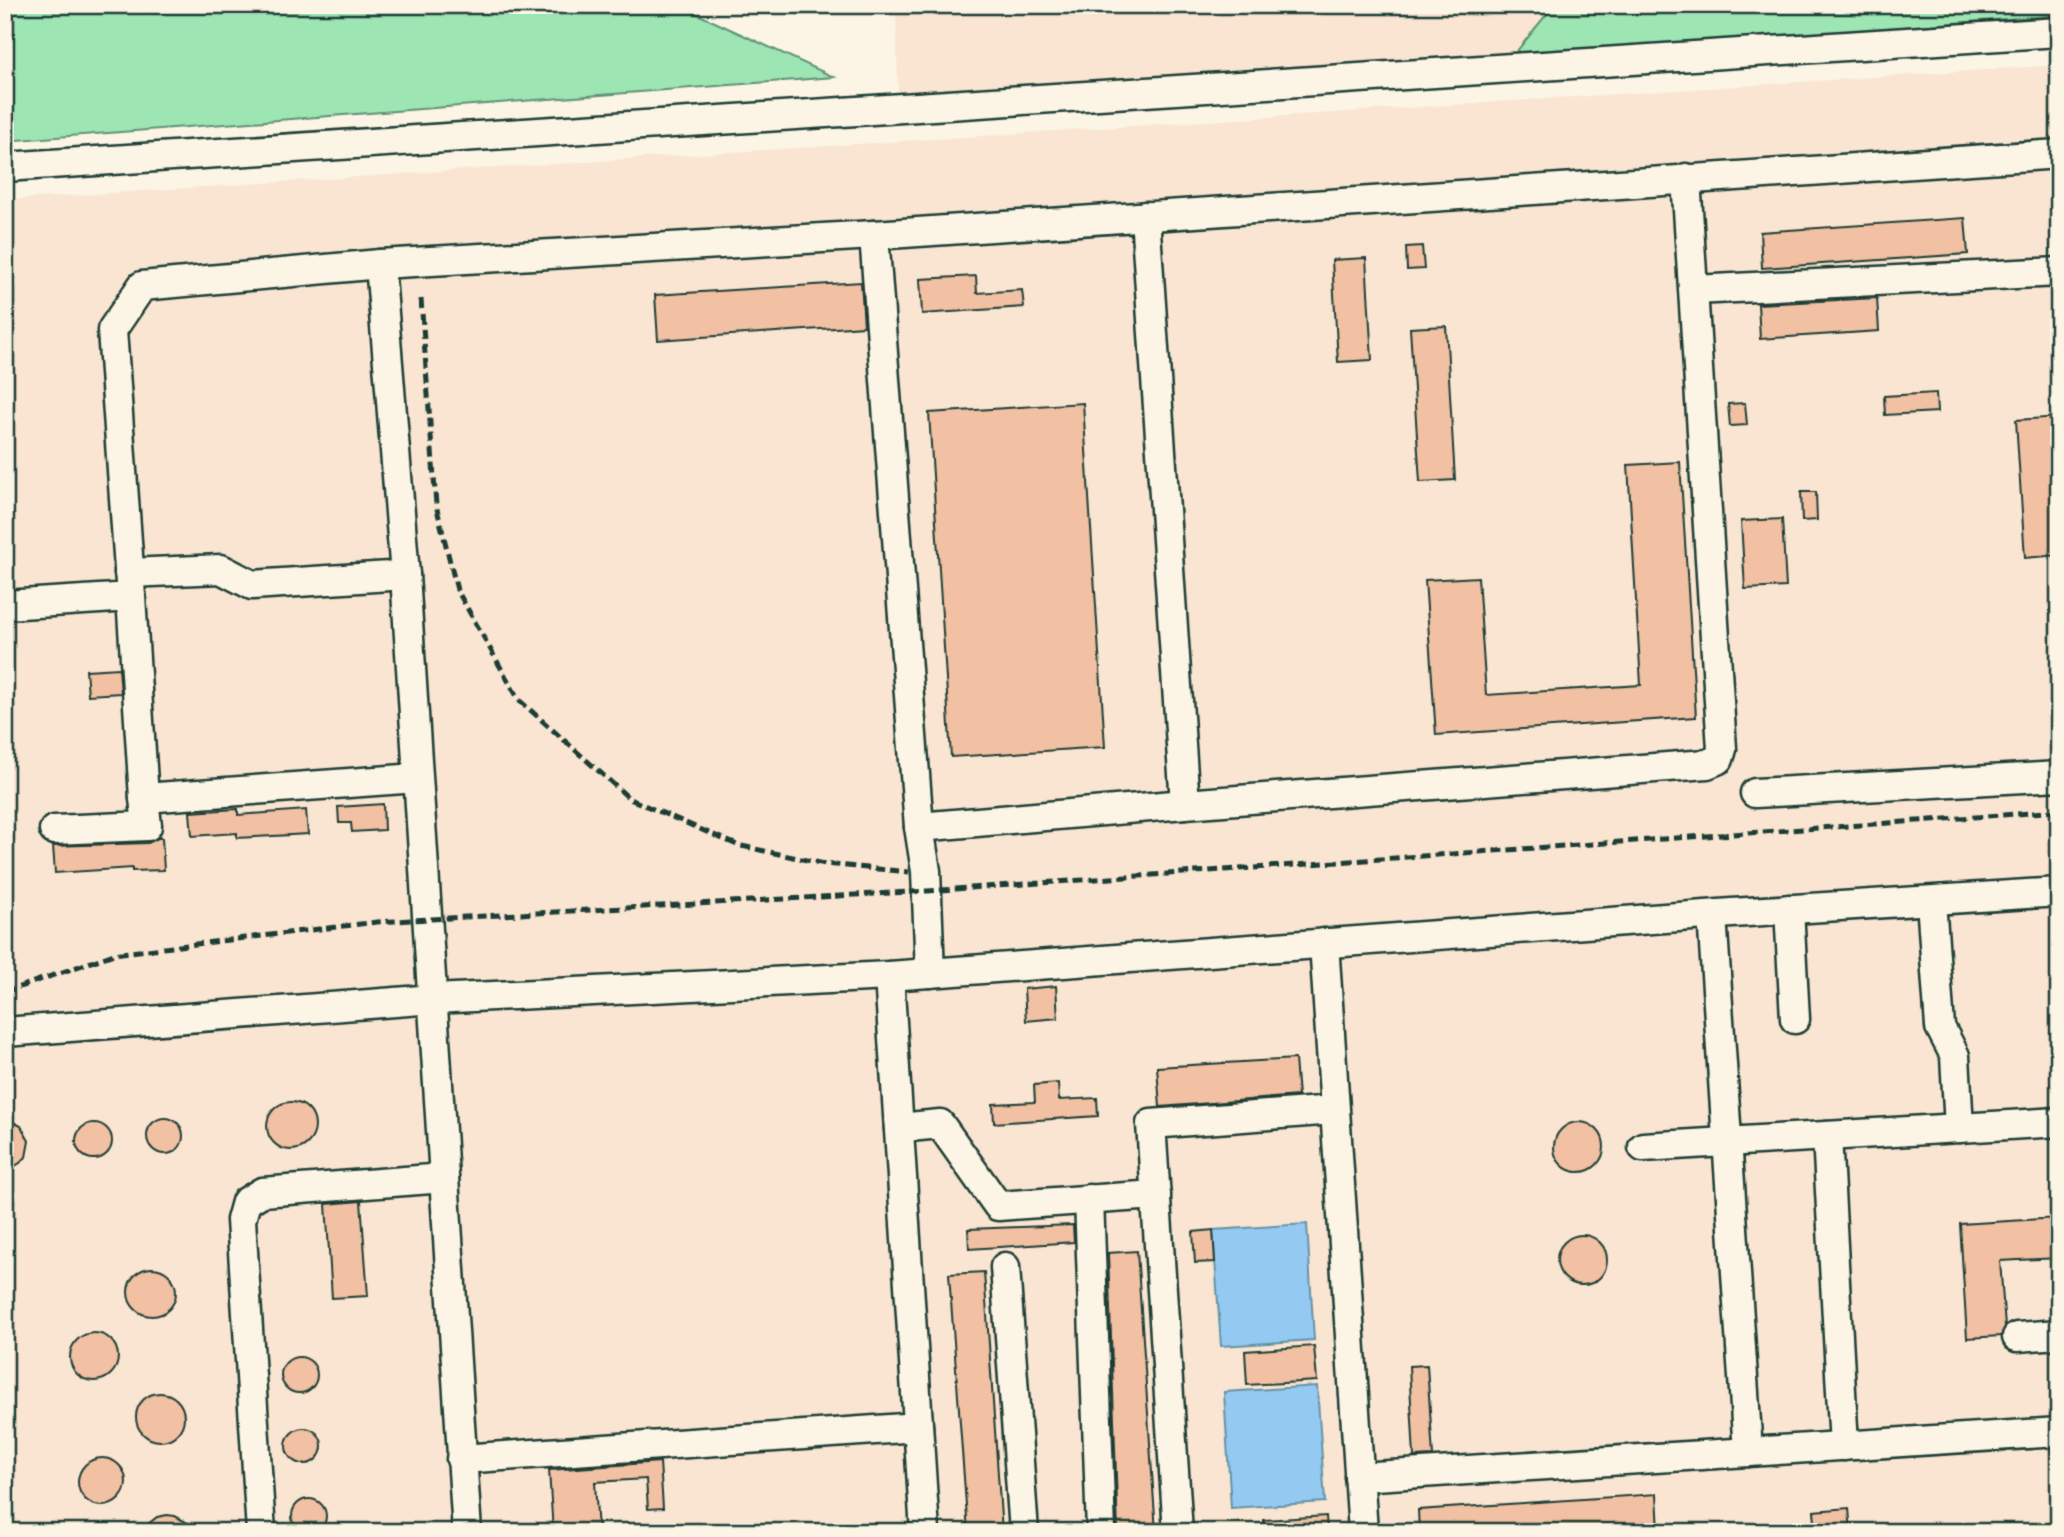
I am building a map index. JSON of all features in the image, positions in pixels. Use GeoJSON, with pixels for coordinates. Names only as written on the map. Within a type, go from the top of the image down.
{"type":"FeatureCollection","features":[{"type":"Feature","properties":{"kind":"street"},"geometry":{"type":"LineString","coordinates":[[5,167],[2059,32]]}},
{"type":"Feature","properties":{"kind":"street"},"geometry":{"type":"LineString","coordinates":[[54,830],[147,826],[112,330],[142,286],[380,264],[874,235],[2059,154]]}},
{"type":"Feature","properties":{"kind":"street"},"geometry":{"type":"LineString","coordinates":[[919,827],[1707,764],[1719,759],[1722,748],[1686,178]]}},
{"type":"Feature","properties":{"kind":"street"},"geometry":{"type":"LineString","coordinates":[[1145,216],[1185,804]]}},
{"type":"Feature","properties":{"kind":"street"},"geometry":{"type":"LineString","coordinates":[[874,235],[919,827],[926,872],[930,972]]}},
{"type":"Feature","properties":{"kind":"street"},"geometry":{"type":"LineString","coordinates":[[380,264],[405,575],[467,1532]]}},
{"type":"Feature","properties":{"kind":"street"},"geometry":{"type":"LineString","coordinates":[[1694,290],[2059,272]]}},
{"type":"Feature","properties":{"kind":"street"},"geometry":{"type":"LineString","coordinates":[[5,605],[221,569],[252,585],[405,575]]}},
{"type":"Feature","properties":{"kind":"street"},"geometry":{"type":"LineString","coordinates":[[1755,793],[2059,776]]}},
{"type":"Feature","properties":{"kind":"street"},"geometry":{"type":"LineString","coordinates":[[144,798],[417,778]]}},
{"type":"Feature","properties":{"kind":"street"},"geometry":{"type":"LineString","coordinates":[[5,1032],[433,999],[889,976],[1789,909],[2059,892]]}},
{"type":"Feature","properties":{"kind":"street"},"geometry":{"type":"LineString","coordinates":[[1931,901],[1940,1027],[1955,1056],[1959,1128]]}},
{"type":"Feature","properties":{"kind":"street"},"geometry":{"type":"LineString","coordinates":[[1789,909],[1794,1019]]}},
{"type":"Feature","properties":{"kind":"street"},"geometry":{"type":"LineString","coordinates":[[1712,915],[1748,1452]]}},
{"type":"Feature","properties":{"kind":"street"},"geometry":{"type":"LineString","coordinates":[[1324,943],[1363,1532]]}},
{"type":"Feature","properties":{"kind":"street"},"geometry":{"type":"LineString","coordinates":[[889,976],[925,1532]]}},
{"type":"Feature","properties":{"kind":"street"},"geometry":{"type":"LineString","coordinates":[[1178,1532],[1151,1124],[1334,1110]]}},
{"type":"Feature","properties":{"kind":"street"},"geometry":{"type":"LineString","coordinates":[[1643,1147],[2059,1122]]}},
{"type":"Feature","properties":{"kind":"street"},"geometry":{"type":"LineString","coordinates":[[899,1128],[940,1124],[998,1206],[1156,1195]]}},
{"type":"Feature","properties":{"kind":"street"},"geometry":{"type":"LineString","coordinates":[[1827,1136],[1844,1446]]}},
{"type":"Feature","properties":{"kind":"street"},"geometry":{"type":"LineString","coordinates":[[261,1532],[241,1220],[246,1202],[262,1192],[444,1178]]}},
{"type":"Feature","properties":{"kind":"street"},"geometry":{"type":"LineString","coordinates":[[1089,1199],[1101,1532]]}},
{"type":"Feature","properties":{"kind":"street"},"geometry":{"type":"LineString","coordinates":[[1005,1267],[1024,1532]]}},
{"type":"Feature","properties":{"kind":"street"},"geometry":{"type":"LineString","coordinates":[[2017,1337],[2059,1334]]}},
{"type":"Feature","properties":{"kind":"street"},"geometry":{"type":"LineString","coordinates":[[461,1459],[918,1427]]}},
{"type":"Feature","properties":{"kind":"street"},"geometry":{"type":"LineString","coordinates":[[1359,1477],[2059,1432]]}},
{"type":"Feature","properties":{"kind":"shaded area"},"geometry":{"type":"Polygon","coordinates":[[[896,5],[1554,5],[1512,57],[898,98],[896,5]]]}},
{"type":"Feature","properties":{"kind":"shaded area"},"geometry":{"type":"Polygon","coordinates":[[[2059,65],[2059,1532],[5,1532],[5,200],[2059,65]]]}},
{"type":"Feature","properties":{"kind":"green space"},"geometry":{"type":"Polygon","coordinates":[[[5,5],[678,5],[834,77],[5,141],[5,5]]]}},
{"type":"Feature","properties":{"kind":"green space"},"geometry":{"type":"Polygon","coordinates":[[[1554,5],[2059,5],[2059,15],[1512,57],[1554,5]]]}},
{"type":"Feature","properties":{"kind":"water"},"geometry":{"type":"Polygon","coordinates":[[[1307,1224],[1314,1340],[1221,1346],[1213,1230],[1307,1224]]]}},
{"type":"Feature","properties":{"kind":"water"},"geometry":{"type":"Polygon","coordinates":[[[1317,1386],[1325,1502],[1231,1508],[1224,1392],[1317,1386]]]}},
{"type":"Feature","properties":{"kind":"building"},"geometry":{"type":"Polygon","coordinates":[[[1965,218],[1968,254],[1762,268],[1760,232],[1965,218]]]}},
{"type":"Feature","properties":{"kind":"building"},"geometry":{"type":"Polygon","coordinates":[[[1422,246],[1424,269],[1407,270],[1406,247],[1422,246]]]}},
{"type":"Feature","properties":{"kind":"building"},"geometry":{"type":"Polygon","coordinates":[[[1366,258],[1372,360],[1338,362],[1332,260],[1366,258]]]}},
{"type":"Feature","properties":{"kind":"building"},"geometry":{"type":"Polygon","coordinates":[[[976,276],[977,293],[1022,290],[1024,307],[922,314],[920,279],[976,276]]]}},
{"type":"Feature","properties":{"kind":"building"},"geometry":{"type":"Polygon","coordinates":[[[861,282],[864,326],[658,340],[655,295],[861,282]]]}},
{"type":"Feature","properties":{"kind":"building"},"geometry":{"type":"Polygon","coordinates":[[[1877,298],[1879,331],[1760,339],[1758,304],[1877,298]]]}},
{"type":"Feature","properties":{"kind":"building"},"geometry":{"type":"Polygon","coordinates":[[[1446,326],[1455,480],[1420,482],[1410,328],[1446,326]]]}},
{"type":"Feature","properties":{"kind":"building"},"geometry":{"type":"Polygon","coordinates":[[[1936,393],[1937,412],[1885,415],[1884,396],[1936,393]]]}},
{"type":"Feature","properties":{"kind":"building"},"geometry":{"type":"Polygon","coordinates":[[[1083,403],[1105,747],[951,757],[929,413],[1083,403]]]}},
{"type":"Feature","properties":{"kind":"building"},"geometry":{"type":"Polygon","coordinates":[[[1745,403],[1747,425],[1730,426],[1728,404],[1745,403]]]}},
{"type":"Feature","properties":{"kind":"building"},"geometry":{"type":"Polygon","coordinates":[[[2059,417],[2059,555],[2025,558],[2016,420],[2059,417]]]}},
{"type":"Feature","properties":{"kind":"building"},"geometry":{"type":"Polygon","coordinates":[[[1680,462],[1696,717],[1436,735],[1425,580],[1478,577],[1486,695],[1641,685],[1628,465],[1680,462]]]}},
{"type":"Feature","properties":{"kind":"building"},"geometry":{"type":"Polygon","coordinates":[[[1801,492],[1816,492],[1817,520],[1802,521],[1801,492]]]}},
{"type":"Feature","properties":{"kind":"building"},"geometry":{"type":"Polygon","coordinates":[[[1782,519],[1786,587],[1745,589],[1741,521],[1782,519]]]}},
{"type":"Feature","properties":{"kind":"building"},"geometry":{"type":"Polygon","coordinates":[[[119,668],[121,693],[88,695],[86,670],[119,668]]]}},
{"type":"Feature","properties":{"kind":"building"},"geometry":{"type":"Polygon","coordinates":[[[383,804],[384,830],[352,832],[351,823],[339,823],[338,807],[383,804]]]}},
{"type":"Feature","properties":{"kind":"building"},"geometry":{"type":"Polygon","coordinates":[[[238,809],[238,815],[306,810],[308,834],[237,838],[237,833],[192,836],[190,812],[238,809]]]}},
{"type":"Feature","properties":{"kind":"building"},"geometry":{"type":"Polygon","coordinates":[[[162,838],[164,870],[132,871],[132,868],[55,873],[53,846],[148,843],[162,838]]]}},
{"type":"Feature","properties":{"kind":"building"},"geometry":{"type":"Polygon","coordinates":[[[1056,986],[1058,1018],[1026,1021],[1024,989],[1056,986]]]}},
{"type":"Feature","properties":{"kind":"building"},"geometry":{"type":"Polygon","coordinates":[[[1295,1059],[1298,1096],[1160,1107],[1157,1067],[1295,1059]]]}},
{"type":"Feature","properties":{"kind":"building"},"geometry":{"type":"Polygon","coordinates":[[[1058,1083],[1059,1100],[1097,1098],[1098,1116],[994,1123],[993,1104],[1035,1102],[1034,1085],[1058,1083]]]}},
{"type":"Feature","properties":{"kind":"building"},"geometry":{"type":"Polygon","coordinates":[[[291,1102],[300,1103],[308,1109],[314,1117],[314,1135],[308,1143],[300,1149],[291,1150],[282,1149],[274,1143],[268,1135],[267,1126],[268,1117],[274,1109],[282,1103],[291,1102]]]}},
{"type":"Feature","properties":{"kind":"building"},"geometry":{"type":"Polygon","coordinates":[[[5,1118],[21,1126],[29,1141],[26,1157],[5,1172],[5,1118]]]}},
{"type":"Feature","properties":{"kind":"building"},"geometry":{"type":"Polygon","coordinates":[[[165,1118],[177,1124],[183,1136],[177,1148],[165,1154],[153,1148],[147,1136],[153,1124],[165,1118]]]}},
{"type":"Feature","properties":{"kind":"building"},"geometry":{"type":"Polygon","coordinates":[[[1579,1122],[1597,1129],[1604,1147],[1597,1165],[1579,1172],[1561,1165],[1554,1147],[1561,1129],[1579,1122]]]}},
{"type":"Feature","properties":{"kind":"building"},"geometry":{"type":"Polygon","coordinates":[[[94,1123],[106,1129],[112,1141],[106,1153],[94,1159],[82,1153],[76,1141],[82,1129],[94,1123]]]}},
{"type":"Feature","properties":{"kind":"building"},"geometry":{"type":"Polygon","coordinates":[[[361,1201],[368,1296],[332,1298],[326,1204],[361,1201]]]}},
{"type":"Feature","properties":{"kind":"building"},"geometry":{"type":"Polygon","coordinates":[[[2059,1218],[2059,1258],[2000,1261],[2005,1327],[2001,1336],[1967,1338],[1960,1224],[2059,1218]]]}},
{"type":"Feature","properties":{"kind":"building"},"geometry":{"type":"Polygon","coordinates":[[[1073,1225],[1074,1242],[969,1249],[968,1229],[1073,1225]]]}},
{"type":"Feature","properties":{"kind":"building"},"geometry":{"type":"Polygon","coordinates":[[[1213,1230],[1215,1262],[1195,1263],[1193,1232],[1213,1230]]]}},
{"type":"Feature","properties":{"kind":"building"},"geometry":{"type":"Polygon","coordinates":[[[1582,1235],[1600,1242],[1607,1260],[1600,1278],[1582,1285],[1564,1278],[1557,1260],[1564,1242],[1582,1235]]]}},
{"type":"Feature","properties":{"kind":"building"},"geometry":{"type":"Polygon","coordinates":[[[1137,1251],[1156,1532],[1118,1532],[1108,1253],[1137,1251]]]}},
{"type":"Feature","properties":{"kind":"building"},"geometry":{"type":"Polygon","coordinates":[[[152,1268],[161,1269],[169,1275],[175,1283],[175,1301],[169,1309],[161,1315],[152,1316],[143,1315],[135,1309],[129,1301],[128,1292],[129,1283],[135,1275],[143,1269],[152,1268]]]}},
{"type":"Feature","properties":{"kind":"building"},"geometry":{"type":"Polygon","coordinates":[[[984,1272],[1002,1532],[968,1532],[949,1274],[984,1272]]]}},
{"type":"Feature","properties":{"kind":"building"},"geometry":{"type":"Polygon","coordinates":[[[94,1333],[103,1334],[111,1340],[117,1348],[117,1366],[111,1374],[103,1380],[94,1381],[85,1380],[77,1374],[71,1366],[70,1357],[71,1348],[77,1340],[85,1334],[94,1333]]]}},
{"type":"Feature","properties":{"kind":"building"},"geometry":{"type":"Polygon","coordinates":[[[1314,1346],[1317,1381],[1247,1385],[1245,1351],[1314,1346]]]}},
{"type":"Feature","properties":{"kind":"building"},"geometry":{"type":"Polygon","coordinates":[[[299,1357],[311,1363],[317,1375],[311,1387],[299,1393],[287,1387],[281,1375],[287,1363],[299,1357]]]}},
{"type":"Feature","properties":{"kind":"building"},"geometry":{"type":"Polygon","coordinates":[[[1427,1365],[1433,1456],[1414,1457],[1409,1366],[1427,1365]]]}},
{"type":"Feature","properties":{"kind":"building"},"geometry":{"type":"Polygon","coordinates":[[[160,1393],[169,1394],[177,1400],[183,1408],[183,1426],[177,1434],[169,1440],[160,1441],[151,1440],[143,1434],[137,1426],[136,1417],[137,1408],[143,1400],[151,1394],[160,1393]]]}},
{"type":"Feature","properties":{"kind":"building"},"geometry":{"type":"Polygon","coordinates":[[[304,1428],[316,1434],[322,1446],[316,1458],[304,1464],[292,1458],[286,1446],[292,1434],[304,1428]]]}},
{"type":"Feature","properties":{"kind":"building"},"geometry":{"type":"Polygon","coordinates":[[[102,1458],[111,1459],[119,1465],[125,1473],[125,1491],[119,1499],[111,1505],[102,1506],[93,1505],[85,1499],[79,1491],[78,1482],[79,1473],[85,1465],[93,1459],[102,1458]]]}},
{"type":"Feature","properties":{"kind":"building"},"geometry":{"type":"Polygon","coordinates":[[[660,1462],[663,1508],[648,1509],[646,1479],[595,1482],[598,1532],[553,1532],[549,1470],[660,1462]]]}},
{"type":"Feature","properties":{"kind":"building"},"geometry":{"type":"Polygon","coordinates":[[[1657,1494],[1659,1532],[1419,1532],[1418,1510],[1657,1494]]]}},
{"type":"Feature","properties":{"kind":"building"},"geometry":{"type":"Polygon","coordinates":[[[309,1499],[321,1504],[326,1516],[321,1528],[309,1533],[297,1528],[292,1516],[297,1504],[309,1499]]]}},
{"type":"Feature","properties":{"kind":"building"},"geometry":{"type":"Polygon","coordinates":[[[1849,1508],[1851,1532],[1816,1532],[1814,1511],[1849,1508]]]}},
{"type":"Feature","properties":{"kind":"building"},"geometry":{"type":"Polygon","coordinates":[[[175,1516],[204,1532],[138,1532],[157,1517],[175,1516]]]}},
{"type":"Feature","properties":{"kind":"building"},"geometry":{"type":"Polygon","coordinates":[[[1326,1516],[1327,1532],[1264,1532],[1264,1520],[1326,1516]]]}},
{"type":"Feature","properties":{"kind":"railway"},"geometry":{"type":"LineString","coordinates":[[421,299],[436,505],[457,590],[519,700],[630,799],[737,845],[825,864],[909,872]]}},
{"type":"Feature","properties":{"kind":"railway"},"geometry":{"type":"LineString","coordinates":[[5,994],[114,954],[377,922],[927,891],[2059,811]]}}]}
